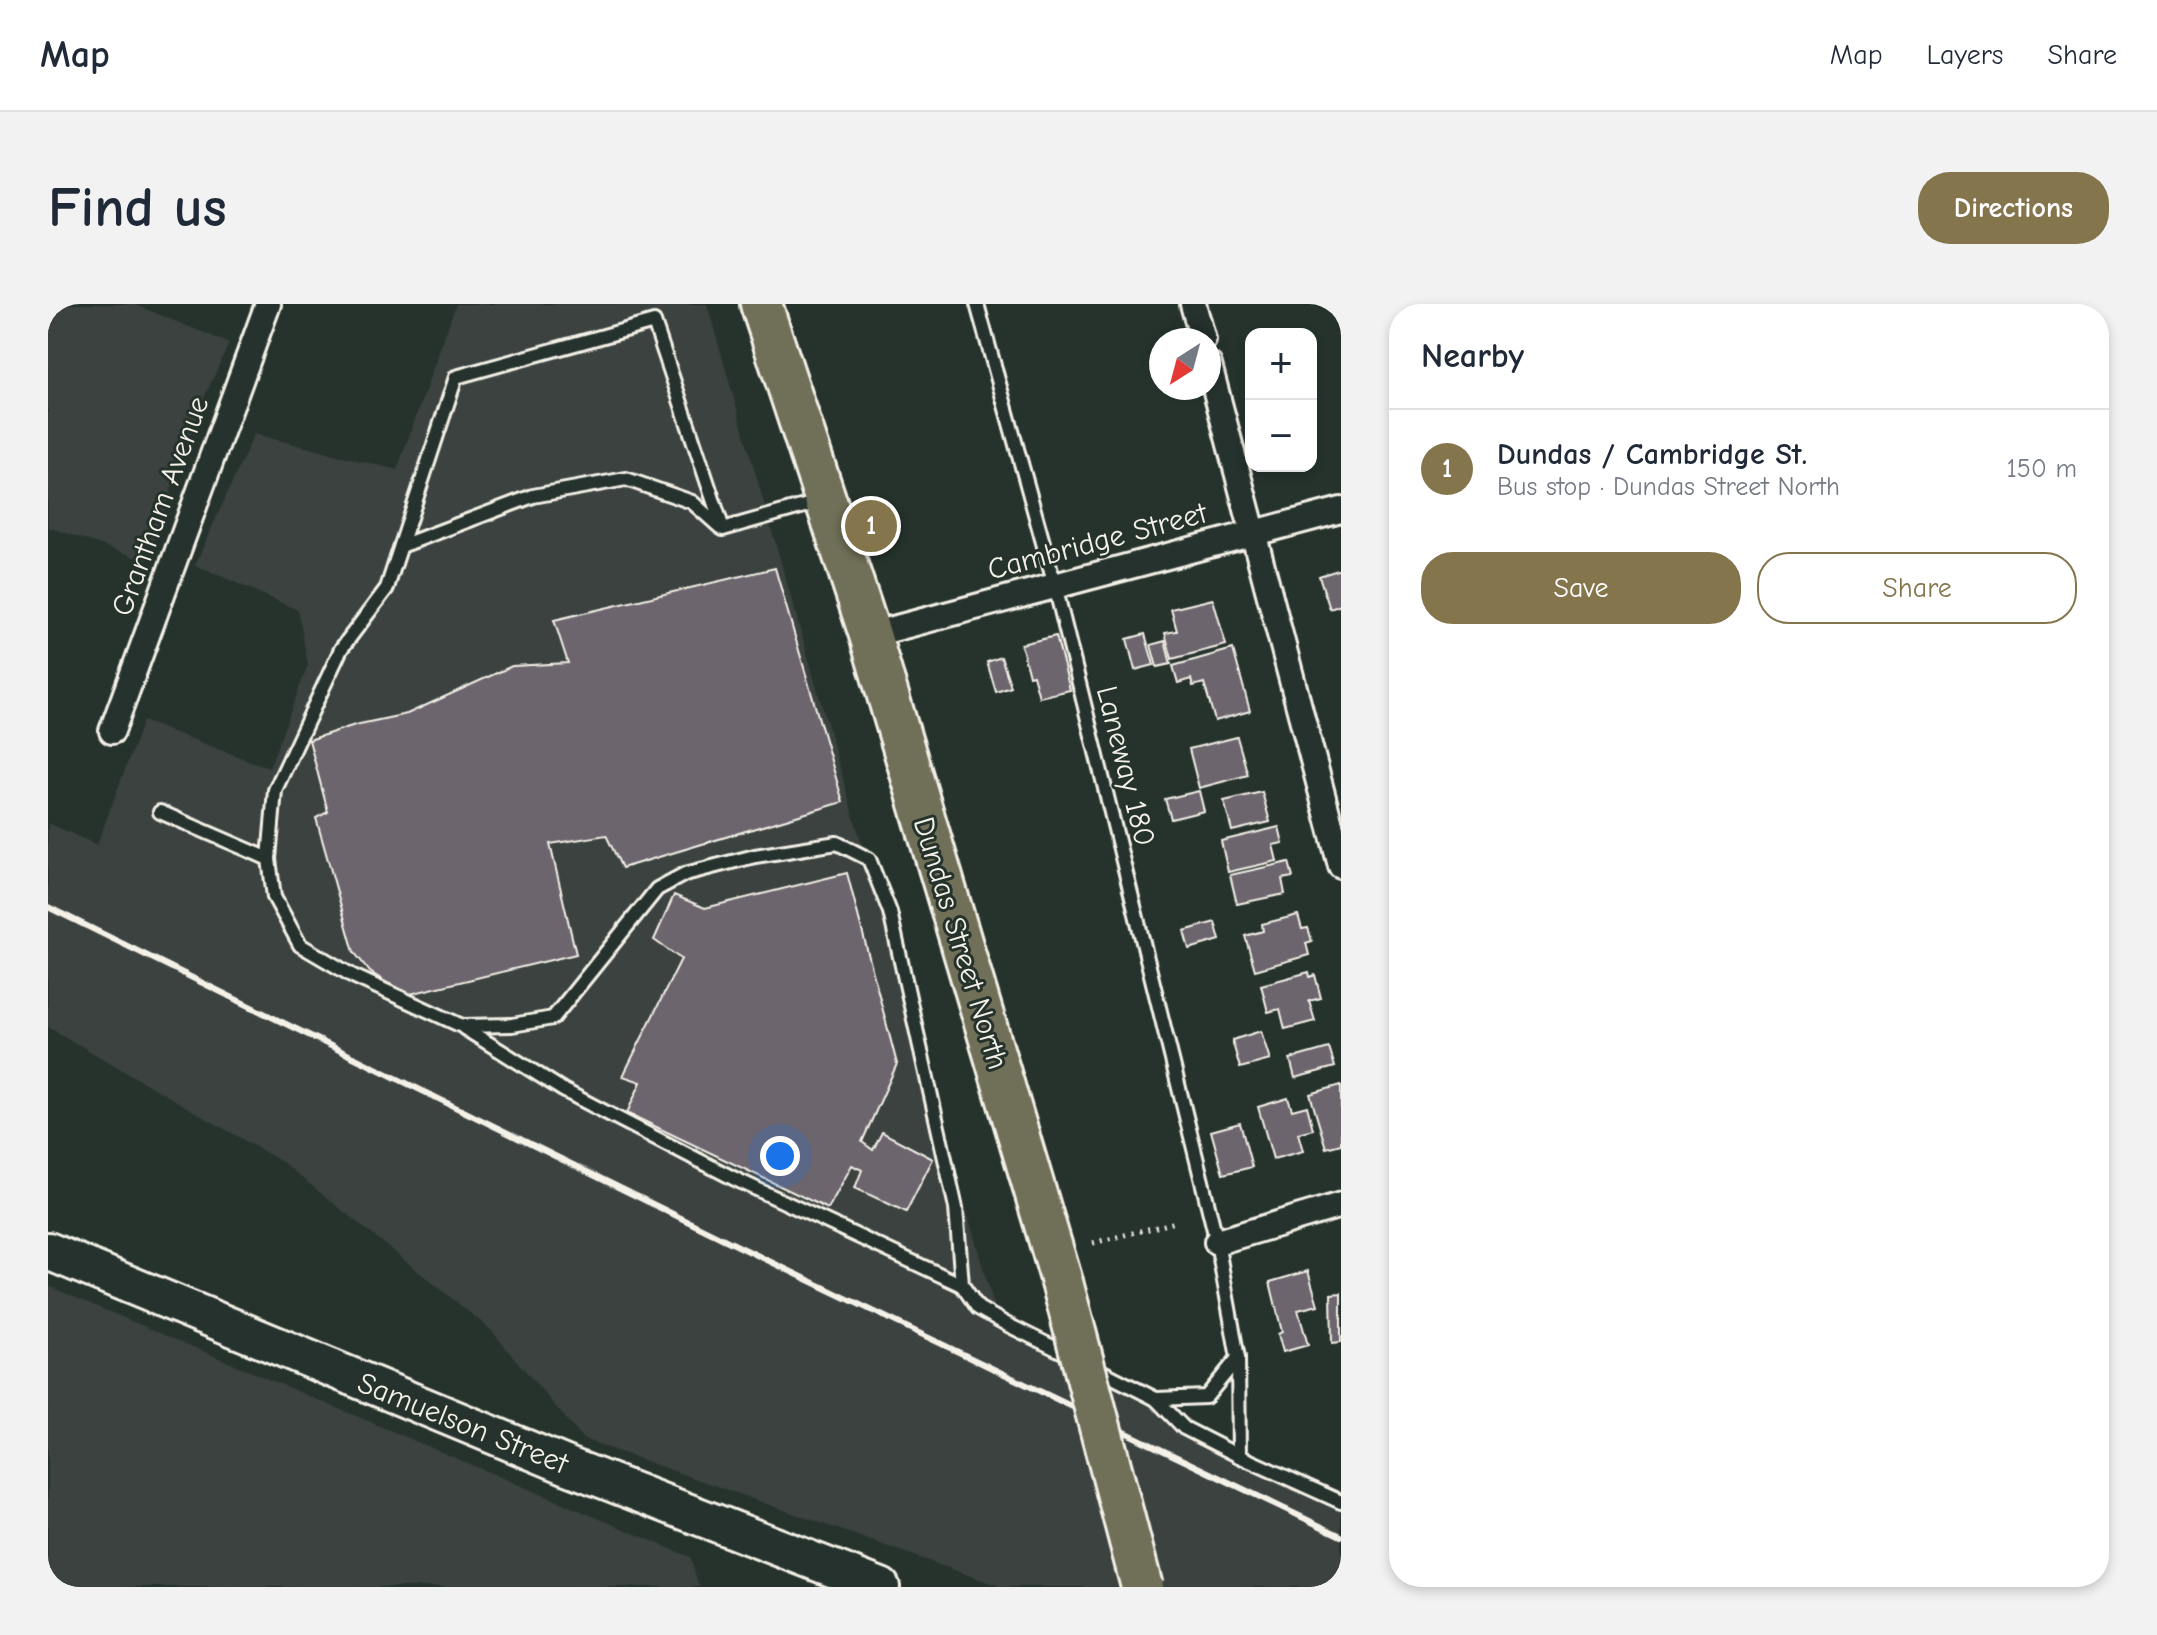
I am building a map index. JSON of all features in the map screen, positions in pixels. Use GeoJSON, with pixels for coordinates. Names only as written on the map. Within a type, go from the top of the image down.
{"type":"FeatureCollection","features":[{"type":"Feature","properties":{"kind":"main road","name":"Dundas Street North"},"geometry":{"type":"LineString","coordinates":[[761,304],[870,635],[1062,1282],[1142,1587]]}},
{"type":"Feature","properties":{"kind":"street","name":"Grantham Avenue"},"geometry":{"type":"LineString","coordinates":[[112,731],[268,304]]}},
{"type":"Feature","properties":{"kind":"street"},"geometry":{"type":"LineString","coordinates":[[1193,304],[1200,328]]}},
{"type":"Feature","properties":{"kind":"street"},"geometry":{"type":"LineString","coordinates":[[1218,400],[1341,866]]}},
{"type":"Feature","properties":{"kind":"street","name":"Cambridge Street"},"geometry":{"type":"LineString","coordinates":[[870,635],[1341,510]]}},
{"type":"Feature","properties":{"kind":"street"},"geometry":{"type":"LineString","coordinates":[[1217,1242],[1341,1205]]}},
{"type":"Feature","properties":{"kind":"street","name":"Samuelson Street"},"geometry":{"type":"LineString","coordinates":[[48,1251],[568,1466],[881,1587]]}},
{"type":"Feature","properties":{"kind":"lane","name":"Laneway 180"},"geometry":{"type":"LineString","coordinates":[[977,304],[1055,586],[1217,1242],[1238,1358],[1239,1456]]}},
{"type":"Feature","properties":{"kind":"lane"},"geometry":{"type":"LineString","coordinates":[[723,529],[654,322],[456,377],[387,588],[341,649],[275,790],[269,859],[274,897],[300,945],[353,976],[462,1026],[563,1090],[668,1145],[962,1285],[978,1308],[1156,1399],[1184,1428],[1341,1502]]}},
{"type":"Feature","properties":{"kind":"lane"},"geometry":{"type":"LineString","coordinates":[[401,546],[533,496],[626,479],[692,502],[723,529]]}},
{"type":"Feature","properties":{"kind":"lane"},"geometry":{"type":"LineString","coordinates":[[723,529],[825,500]]}},
{"type":"Feature","properties":{"kind":"lane"},"geometry":{"type":"LineString","coordinates":[[160,812],[269,859]]}},
{"type":"Feature","properties":{"kind":"lane"},"geometry":{"type":"LineString","coordinates":[[462,1026],[512,1025],[553,1018],[657,889],[685,874],[755,856],[837,843],[869,859],[890,912],[956,1208],[962,1285]]}},
{"type":"Feature","properties":{"kind":"lane"},"geometry":{"type":"LineString","coordinates":[[1156,1399],[1206,1397],[1238,1358]]}},
{"type":"Feature","properties":{"kind":"path"},"geometry":{"type":"LineString","coordinates":[[1093,1243],[1176,1222]]}},
{"type":"Feature","properties":{"kind":"shaded area"},"geometry":{"type":"Polygon","coordinates":[[[48,304],[133,304],[229,343],[200,407],[147,561],[48,527],[48,304]]]}},
{"type":"Feature","properties":{"kind":"shaded area"},"geometry":{"type":"Polygon","coordinates":[[[456,304],[707,304],[1000,1327],[1341,1497],[1341,1587],[1002,1587],[583,1439],[490,1329],[282,1162],[48,1027],[48,823],[97,845],[143,721],[269,768],[308,665],[298,610],[195,565],[254,434],[397,470],[456,304]]]}},
{"type":"Feature","properties":{"kind":"shaded area"},"geometry":{"type":"Polygon","coordinates":[[[48,1286],[690,1557],[699,1587],[48,1587],[48,1286]]]}},
{"type":"Feature","properties":{"kind":"building"},"geometry":{"type":"Polygon","coordinates":[[[775,568],[843,802],[622,868],[606,835],[550,844],[576,954],[406,995],[370,972],[354,952],[316,818],[328,812],[309,740],[355,725],[407,714],[512,666],[568,663],[554,620],[775,568]]]}},
{"type":"Feature","properties":{"kind":"building"},"geometry":{"type":"Polygon","coordinates":[[[1341,569],[1341,605],[1330,609],[1319,576],[1341,569]]]}},
{"type":"Feature","properties":{"kind":"building"},"geometry":{"type":"Polygon","coordinates":[[[1213,599],[1226,645],[1172,659],[1165,633],[1177,631],[1171,609],[1213,599]]]}},
{"type":"Feature","properties":{"kind":"building"},"geometry":{"type":"Polygon","coordinates":[[[1145,634],[1154,665],[1135,670],[1127,639],[1145,634]]]}},
{"type":"Feature","properties":{"kind":"building"},"geometry":{"type":"Polygon","coordinates":[[[1056,636],[1070,690],[1039,697],[1033,675],[1029,676],[1021,644],[1056,636]]]}},
{"type":"Feature","properties":{"kind":"building"},"geometry":{"type":"Polygon","coordinates":[[[1165,641],[1171,664],[1157,667],[1151,645],[1165,641]]]}},
{"type":"Feature","properties":{"kind":"building"},"geometry":{"type":"Polygon","coordinates":[[[1233,649],[1250,711],[1215,721],[1204,683],[1193,686],[1191,679],[1178,683],[1173,666],[1233,649]]]}},
{"type":"Feature","properties":{"kind":"building"},"geometry":{"type":"Polygon","coordinates":[[[1001,657],[1011,687],[996,692],[987,662],[1001,657]]]}},
{"type":"Feature","properties":{"kind":"building"},"geometry":{"type":"Polygon","coordinates":[[[1237,737],[1248,775],[1199,788],[1189,749],[1237,737]]]}},
{"type":"Feature","properties":{"kind":"building"},"geometry":{"type":"Polygon","coordinates":[[[1199,791],[1204,811],[1171,819],[1165,799],[1199,791]]]}},
{"type":"Feature","properties":{"kind":"building"},"geometry":{"type":"Polygon","coordinates":[[[1262,792],[1270,822],[1232,831],[1224,801],[1262,792]]]}},
{"type":"Feature","properties":{"kind":"building"},"geometry":{"type":"Polygon","coordinates":[[[1279,827],[1283,843],[1273,845],[1277,861],[1228,872],[1221,841],[1279,827]]]}},
{"type":"Feature","properties":{"kind":"building"},"geometry":{"type":"Polygon","coordinates":[[[1289,862],[1293,877],[1282,879],[1285,894],[1237,904],[1230,875],[1289,862]]]}},
{"type":"Feature","properties":{"kind":"building"},"geometry":{"type":"Polygon","coordinates":[[[847,873],[897,1064],[862,1142],[873,1150],[882,1132],[933,1159],[906,1212],[855,1188],[862,1170],[852,1165],[828,1209],[627,1113],[641,1082],[623,1076],[681,959],[654,940],[674,895],[705,908],[847,873]]]}},
{"type":"Feature","properties":{"kind":"building"},"geometry":{"type":"Polygon","coordinates":[[[1298,915],[1302,929],[1308,928],[1312,941],[1306,943],[1309,955],[1255,970],[1245,936],[1263,931],[1262,924],[1298,915]]]}},
{"type":"Feature","properties":{"kind":"building"},"geometry":{"type":"Polygon","coordinates":[[[1215,922],[1220,940],[1189,949],[1184,931],[1215,922]]]}},
{"type":"Feature","properties":{"kind":"building"},"geometry":{"type":"Polygon","coordinates":[[[1309,972],[1310,977],[1315,975],[1321,998],[1309,1001],[1315,1021],[1285,1029],[1280,1009],[1268,1012],[1261,985],[1309,972]]]}},
{"type":"Feature","properties":{"kind":"building"},"geometry":{"type":"Polygon","coordinates":[[[1261,1031],[1270,1060],[1240,1068],[1232,1040],[1261,1031]]]}},
{"type":"Feature","properties":{"kind":"building"},"geometry":{"type":"Polygon","coordinates":[[[1329,1048],[1335,1067],[1295,1078],[1290,1059],[1329,1048]]]}},
{"type":"Feature","properties":{"kind":"building"},"geometry":{"type":"Polygon","coordinates":[[[1341,1085],[1341,1144],[1326,1148],[1310,1094],[1341,1085]]]}},
{"type":"Feature","properties":{"kind":"building"},"geometry":{"type":"Polygon","coordinates":[[[1288,1098],[1292,1110],[1307,1106],[1313,1129],[1298,1133],[1303,1151],[1273,1159],[1258,1107],[1288,1098]]]}},
{"type":"Feature","properties":{"kind":"building"},"geometry":{"type":"Polygon","coordinates":[[[1240,1123],[1252,1167],[1223,1174],[1211,1131],[1240,1123]]]}},
{"type":"Feature","properties":{"kind":"building"},"geometry":{"type":"Polygon","coordinates":[[[1308,1271],[1318,1305],[1298,1310],[1308,1345],[1283,1352],[1278,1334],[1282,1332],[1270,1282],[1308,1271]]]}},
{"type":"Feature","properties":{"kind":"building"},"geometry":{"type":"Polygon","coordinates":[[[1341,1293],[1341,1342],[1332,1343],[1331,1294],[1341,1293]]]}},
{"type":"Feature","properties":{"kind":"railway"},"geometry":{"type":"LineString","coordinates":[[48,907],[742,1248],[1341,1536]]}},
{"type":"Feature","properties":{"kind":"place","name":"Dundas / Cambridge St."},"geometry":{"type":"Point","coordinates":[871,526]}}]}
